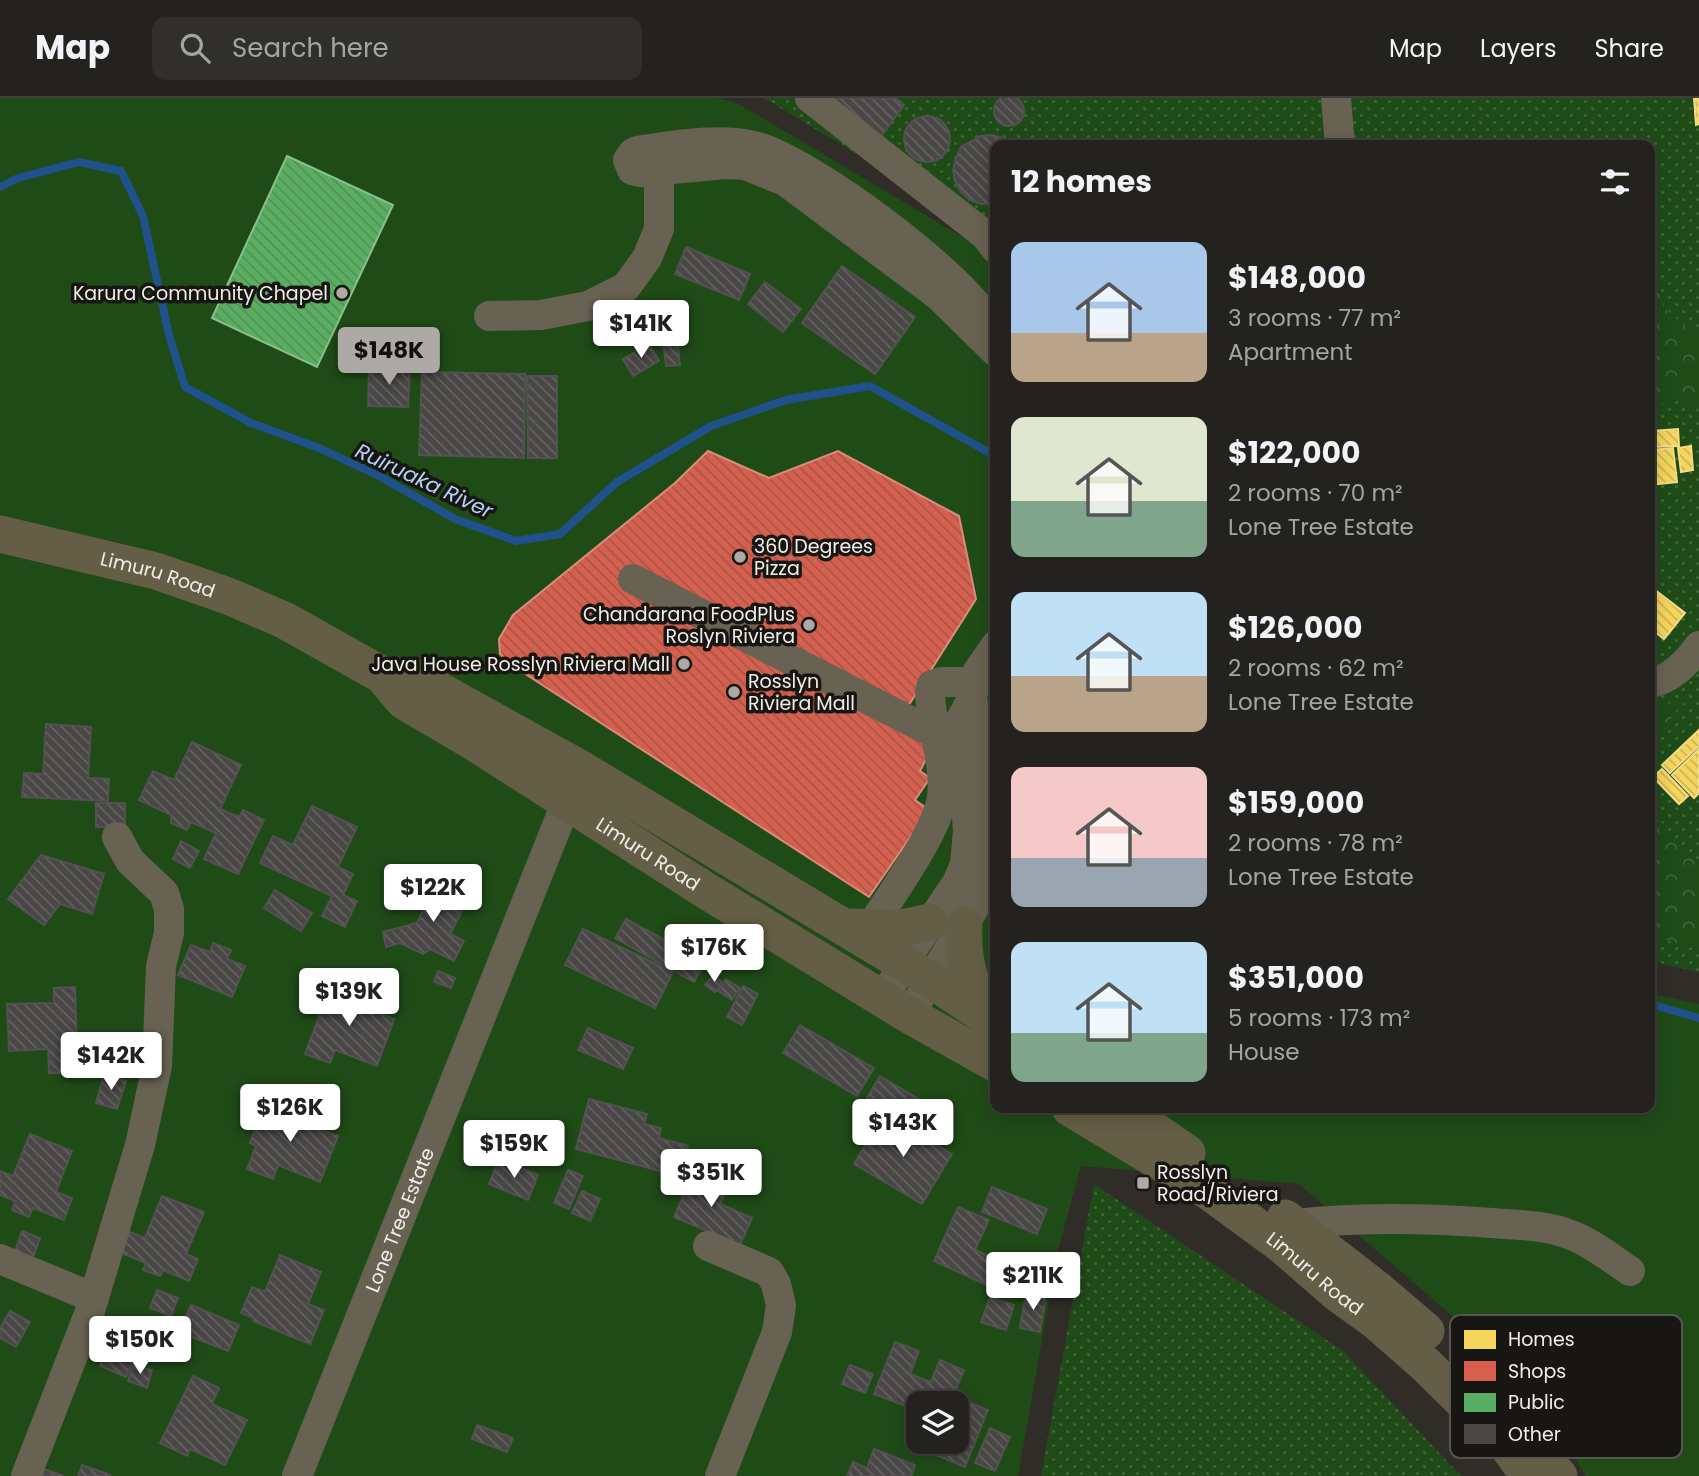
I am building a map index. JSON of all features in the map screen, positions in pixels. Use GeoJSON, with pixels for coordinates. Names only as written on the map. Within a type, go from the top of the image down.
{"type":"FeatureCollection","features":[{"type":"Feature","properties":{"kind":"main road","name":"Limuru Road"},"geometry":{"type":"LineString","coordinates":[[0,534],[156,572],[228,596],[285,620],[382,675],[404,701],[472,741],[573,785],[856,927],[916,971],[990,1019]]}},
{"type":"Feature","properties":{"kind":"main road","name":"Limuru Road"},"geometry":{"type":"LineString","coordinates":[[573,785],[705,890],[990,1061]]}},
{"type":"Feature","properties":{"kind":"main road"},"geometry":{"type":"LineString","coordinates":[[856,927],[902,928],[942,921],[965,966],[975,996],[990,1017]]}},
{"type":"Feature","properties":{"kind":"main road","name":"Limuru Road"},"geometry":{"type":"LineString","coordinates":[[1078,1113],[1211,1194],[1283,1246],[1337,1293],[1377,1322],[1450,1389]]}},
{"type":"Feature","properties":{"kind":"main road","name":"Limuru Road"},"geometry":{"type":"LineString","coordinates":[[1129,1113],[1221,1177],[1295,1224],[1431,1335],[1450,1356]]}},
{"type":"Feature","properties":{"kind":"main road","name":"Limuru Road"},"geometry":{"type":"LineString","coordinates":[[1516,1458],[1529,1476]]}},
{"type":"Feature","properties":{"kind":"main road","name":"Limuru Road"},"geometry":{"type":"LineString","coordinates":[[1543,1458],[1559,1476]]}},
{"type":"Feature","properties":{"kind":"street"},"geometry":{"type":"LineString","coordinates":[[810,98],[985,234],[990,241]]}},
{"type":"Feature","properties":{"kind":"street"},"geometry":{"type":"LineString","coordinates":[[1336,98],[1340,140]]}},
{"type":"Feature","properties":{"kind":"street"},"geometry":{"type":"LineString","coordinates":[[990,320],[932,262],[815,174],[774,152],[751,145],[728,143],[683,145],[637,151],[628,160],[632,170],[640,172],[725,164],[745,165],[785,181],[939,296],[990,346]]}},
{"type":"Feature","properties":{"kind":"street"},"geometry":{"type":"LineString","coordinates":[[489,316],[541,315],[588,306],[626,287],[647,258],[659,229],[659,170]]}},
{"type":"Feature","properties":{"kind":"street"},"geometry":{"type":"LineString","coordinates":[[633,579],[961,747]]}},
{"type":"Feature","properties":{"kind":"street"},"geometry":{"type":"LineString","coordinates":[[1655,682],[1687,662],[1699,646]]}},
{"type":"Feature","properties":{"kind":"street"},"geometry":{"type":"LineString","coordinates":[[897,1007],[942,921],[965,864],[968,831],[960,721],[978,671],[990,654]]}},
{"type":"Feature","properties":{"kind":"street"},"geometry":{"type":"LineString","coordinates":[[856,927],[928,833],[942,798],[930,691],[932,685],[941,682],[973,691]]}},
{"type":"Feature","properties":{"kind":"street"},"geometry":{"type":"LineString","coordinates":[[973,691],[983,721],[990,835]]}},
{"type":"Feature","properties":{"kind":"street","name":"Lone Tree Estate"},"geometry":{"type":"LineString","coordinates":[[297,1476],[573,785]]}},
{"type":"Feature","properties":{"kind":"street"},"geometry":{"type":"LineString","coordinates":[[928,833],[949,859],[965,864],[990,852]]}},
{"type":"Feature","properties":{"kind":"street"},"geometry":{"type":"LineString","coordinates":[[928,833],[942,921]]}},
{"type":"Feature","properties":{"kind":"street"},"geometry":{"type":"LineString","coordinates":[[26,1476],[94,1298],[143,1132],[156,1066],[162,966],[169,933],[169,909],[164,893],[130,861],[117,837]]}},
{"type":"Feature","properties":{"kind":"street"},"geometry":{"type":"LineString","coordinates":[[942,921],[986,887],[990,874]]}},
{"type":"Feature","properties":{"kind":"street"},"geometry":{"type":"LineString","coordinates":[[1295,1224],[1339,1219],[1397,1218],[1482,1222],[1549,1229],[1572,1235],[1630,1271]]}},
{"type":"Feature","properties":{"kind":"street"},"geometry":{"type":"LineString","coordinates":[[708,1246],[769,1272],[776,1284],[781,1305],[777,1332],[720,1476]]}},
{"type":"Feature","properties":{"kind":"street"},"geometry":{"type":"LineString","coordinates":[[0,1259],[94,1298]]}},
{"type":"Feature","properties":{"kind":"green space"},"geometry":{"type":"Polygon","coordinates":[[[0,98],[719,98],[737,103],[990,253],[990,1113],[1655,1113],[1655,995],[1699,1004],[1699,1476],[1586,1476],[1574,1458],[1682,1458],[1682,1315],[1451,1315],[1299,1184],[1081,1166],[1058,1250],[1018,1476],[0,1476],[0,98]]]}},
{"type":"Feature","properties":{"kind":"green space"},"geometry":{"type":"Polygon","coordinates":[[[764,98],[1699,98],[1699,972],[1655,962],[1655,140],[990,140],[990,234],[764,98]]]}},
{"type":"Feature","properties":{"kind":"green space"},"geometry":{"type":"Polygon","coordinates":[[[1655,281],[1664,307],[1699,338],[1699,410],[1677,398],[1655,406],[1655,281]]]}},
{"type":"Feature","properties":{"kind":"green space"},"geometry":{"type":"Polygon","coordinates":[[[1689,697],[1655,735],[1655,708],[1689,697]]]}},
{"type":"Feature","properties":{"kind":"green space"},"geometry":{"type":"Polygon","coordinates":[[[1655,814],[1693,860],[1699,862],[1699,950],[1655,937],[1655,814]]]}},
{"type":"Feature","properties":{"kind":"green space"},"geometry":{"type":"Polygon","coordinates":[[[1094,1184],[1343,1351],[1461,1476],[1041,1476],[1094,1184]]]}},
{"type":"Feature","properties":{"kind":"building: Homes"},"geometry":{"type":"Polygon","coordinates":[[[1694,98],[1699,98],[1699,124],[1696,125],[1694,98]]]}},
{"type":"Feature","properties":{"kind":"building: Homes"},"geometry":{"type":"Polygon","coordinates":[[[1678,429],[1679,446],[1655,447],[1655,431],[1678,429]]]}},
{"type":"Feature","properties":{"kind":"building: Homes"},"geometry":{"type":"Polygon","coordinates":[[[1691,446],[1693,470],[1681,472],[1678,448],[1691,446]]]}},
{"type":"Feature","properties":{"kind":"building: Homes"},"geometry":{"type":"Polygon","coordinates":[[[1673,448],[1677,482],[1655,484],[1655,450],[1673,448]]]}},
{"type":"Feature","properties":{"kind":"building: Homes"},"geometry":{"type":"Polygon","coordinates":[[[1655,590],[1685,613],[1664,639],[1655,632],[1655,590]]]}},
{"type":"Feature","properties":{"kind":"building: Homes"},"geometry":{"type":"Polygon","coordinates":[[[1699,730],[1699,746],[1670,773],[1662,765],[1699,730]]]}},
{"type":"Feature","properties":{"kind":"building: Homes"},"geometry":{"type":"Polygon","coordinates":[[[1699,749],[1699,793],[1694,798],[1672,775],[1699,749]]]}},
{"type":"Feature","properties":{"kind":"building: Homes"},"geometry":{"type":"Polygon","coordinates":[[[1662,769],[1688,796],[1679,804],[1655,779],[1655,775],[1662,769]]]}},
{"type":"Feature","properties":{"kind":"building: Shops","name":"Rosslyn Riviera Mall"},"geometry":{"type":"Polygon","coordinates":[[[708,451],[769,478],[838,451],[959,516],[976,599],[900,719],[935,742],[920,771],[930,778],[915,800],[929,810],[869,897],[510,664],[500,654],[499,639],[513,615],[675,483],[708,451]]]}},
{"type":"Feature","properties":{"kind":"building: Public"},"geometry":{"type":"Polygon","coordinates":[[[287,156],[393,205],[317,367],[212,318],[287,156]]]}},
{"type":"Feature","properties":{"kind":"building: Other"},"geometry":{"type":"Polygon","coordinates":[[[1009,96],[1020,100],[1024,111],[1020,122],[1009,126],[998,122],[994,111],[998,100],[1009,96]]]}},
{"type":"Feature","properties":{"kind":"building: Other"},"geometry":{"type":"Polygon","coordinates":[[[831,98],[895,98],[904,105],[877,142],[831,98]]]}},
{"type":"Feature","properties":{"kind":"building: Other"},"geometry":{"type":"Polygon","coordinates":[[[927,116],[943,123],[950,139],[943,155],[927,162],[911,155],[904,139],[911,123],[927,116]]]}},
{"type":"Feature","properties":{"kind":"building: Other"},"geometry":{"type":"Polygon","coordinates":[[[992,135],[1006,140],[990,140],[990,203],[981,204],[970,200],[961,192],[953,170],[961,147],[981,136],[992,135]]]}},
{"type":"Feature","properties":{"kind":"building: Other"},"geometry":{"type":"Polygon","coordinates":[[[686,247],[750,274],[739,300],[675,274],[686,247]]]}},
{"type":"Feature","properties":{"kind":"building: Other"},"geometry":{"type":"Polygon","coordinates":[[[842,266],[915,317],[875,374],[802,323],[842,266]]]}},
{"type":"Feature","properties":{"kind":"building: Other"},"geometry":{"type":"Polygon","coordinates":[[[765,282],[801,309],[783,332],[748,304],[765,282]]]}},
{"type":"Feature","properties":{"kind":"building: Other"},"geometry":{"type":"Polygon","coordinates":[[[676,309],[680,333],[665,335],[662,311],[676,309]]]}},
{"type":"Feature","properties":{"kind":"building: Other"},"geometry":{"type":"Polygon","coordinates":[[[677,339],[680,365],[666,366],[663,340],[677,339]]]}},
{"type":"Feature","properties":{"kind":"building: Other"},"geometry":{"type":"Polygon","coordinates":[[[649,344],[659,361],[633,376],[623,359],[649,344]]]}},
{"type":"Feature","properties":{"kind":"building: Other"},"geometry":{"type":"Polygon","coordinates":[[[369,368],[410,369],[408,407],[368,406],[369,368]]]}},
{"type":"Feature","properties":{"kind":"building: Other"},"geometry":{"type":"Polygon","coordinates":[[[422,372],[525,374],[524,458],[419,455],[422,372]]]}},
{"type":"Feature","properties":{"kind":"building: Other"},"geometry":{"type":"Polygon","coordinates":[[[527,376],[557,376],[557,458],[528,458],[527,376]]]}},
{"type":"Feature","properties":{"kind":"building: Other"},"geometry":{"type":"Polygon","coordinates":[[[46,724],[91,727],[88,778],[109,779],[108,801],[22,797],[24,773],[43,774],[46,724]]]}},
{"type":"Feature","properties":{"kind":"building: Other"},"geometry":{"type":"Polygon","coordinates":[[[192,742],[241,765],[220,809],[239,817],[243,810],[264,820],[238,874],[204,859],[216,833],[191,822],[187,830],[171,823],[171,815],[139,800],[153,771],[174,780],[192,742]]]}},
{"type":"Feature","properties":{"kind":"building: Other"},"geometry":{"type":"Polygon","coordinates":[[[96,803],[125,803],[125,827],[96,827],[96,803]]]}},
{"type":"Feature","properties":{"kind":"building: Other"},"geometry":{"type":"Polygon","coordinates":[[[312,806],[357,827],[338,867],[353,874],[343,895],[357,901],[345,927],[322,916],[332,896],[260,863],[273,836],[293,845],[312,806]]]}},
{"type":"Feature","properties":{"kind":"building: Other"},"geometry":{"type":"Polygon","coordinates":[[[181,841],[199,851],[190,868],[173,859],[181,841]]]}},
{"type":"Feature","properties":{"kind":"building: Other"},"geometry":{"type":"Polygon","coordinates":[[[41,855],[104,874],[92,914],[60,904],[44,925],[8,899],[41,855]]]}},
{"type":"Feature","properties":{"kind":"building: Other"},"geometry":{"type":"Polygon","coordinates":[[[426,879],[468,900],[450,934],[464,941],[454,961],[430,949],[423,954],[400,943],[386,947],[383,932],[417,923],[430,897],[419,892],[426,879]]]}},
{"type":"Feature","properties":{"kind":"building: Other"},"geometry":{"type":"Polygon","coordinates":[[[275,890],[312,913],[301,931],[264,908],[275,890]]]}},
{"type":"Feature","properties":{"kind":"building: Other"},"geometry":{"type":"Polygon","coordinates":[[[626,919],[705,962],[694,982],[615,938],[626,919]]]}},
{"type":"Feature","properties":{"kind":"building: Other"},"geometry":{"type":"Polygon","coordinates":[[[583,929],[673,972],[655,1008],[565,965],[583,929]]]}},
{"type":"Feature","properties":{"kind":"building: Other"},"geometry":{"type":"Polygon","coordinates":[[[213,943],[231,950],[227,959],[245,966],[232,997],[178,975],[191,945],[210,952],[213,943]]]}},
{"type":"Feature","properties":{"kind":"building: Other"},"geometry":{"type":"Polygon","coordinates":[[[438,971],[455,978],[451,988],[434,982],[438,971]]]}},
{"type":"Feature","properties":{"kind":"building: Other"},"geometry":{"type":"Polygon","coordinates":[[[713,975],[722,982],[715,992],[705,985],[713,975]]]}},
{"type":"Feature","properties":{"kind":"building: Other"},"geometry":{"type":"Polygon","coordinates":[[[726,979],[740,988],[732,1000],[718,991],[726,979]]]}},
{"type":"Feature","properties":{"kind":"building: Other"},"geometry":{"type":"Polygon","coordinates":[[[333,980],[358,990],[352,1003],[394,1019],[377,1066],[335,1050],[330,1063],[305,1054],[333,980]]]}},
{"type":"Feature","properties":{"kind":"building: Other"},"geometry":{"type":"Polygon","coordinates":[[[743,986],[758,994],[742,1025],[727,1017],[743,986]]]}},
{"type":"Feature","properties":{"kind":"building: Other"},"geometry":{"type":"Polygon","coordinates":[[[75,987],[75,1073],[49,1073],[48,1049],[9,1051],[7,1004],[54,1003],[54,988],[75,987]]]}},
{"type":"Feature","properties":{"kind":"building: Other"},"geometry":{"type":"Polygon","coordinates":[[[800,1025],[874,1068],[857,1096],[783,1053],[800,1025]]]}},
{"type":"Feature","properties":{"kind":"building: Other"},"geometry":{"type":"Polygon","coordinates":[[[588,1028],[633,1048],[623,1069],[578,1050],[588,1028]]]}},
{"type":"Feature","properties":{"kind":"building: Other"},"geometry":{"type":"Polygon","coordinates":[[[104,1075],[126,1081],[117,1109],[96,1103],[104,1075]]]}},
{"type":"Feature","properties":{"kind":"building: Other"},"geometry":{"type":"Polygon","coordinates":[[[880,1076],[949,1117],[936,1140],[867,1098],[880,1076]]]}},
{"type":"Feature","properties":{"kind":"building: Other"},"geometry":{"type":"Polygon","coordinates":[[[275,1098],[302,1108],[297,1121],[338,1136],[320,1182],[278,1165],[273,1179],[247,1169],[256,1146],[250,1143],[257,1124],[263,1127],[275,1098]]]}},
{"type":"Feature","properties":{"kind":"building: Other"},"geometry":{"type":"Polygon","coordinates":[[[589,1099],[647,1114],[644,1124],[661,1128],[659,1138],[688,1146],[680,1176],[576,1149],[589,1099]]]}},
{"type":"Feature","properties":{"kind":"building: Other"},"geometry":{"type":"Polygon","coordinates":[[[884,1114],[952,1154],[922,1204],[854,1164],[884,1114]]]}},
{"type":"Feature","properties":{"kind":"building: Other"},"geometry":{"type":"Polygon","coordinates":[[[30,1134],[72,1151],[56,1192],[72,1198],[64,1220],[33,1208],[29,1217],[12,1210],[15,1201],[0,1195],[0,1171],[13,1176],[30,1134]]]}},
{"type":"Feature","properties":{"kind":"building: Other"},"geometry":{"type":"Polygon","coordinates":[[[499,1159],[538,1175],[528,1200],[489,1184],[499,1159]]]}},
{"type":"Feature","properties":{"kind":"building: Other"},"geometry":{"type":"Polygon","coordinates":[[[695,1169],[730,1184],[720,1204],[752,1218],[740,1245],[674,1217],[695,1169]]]}},
{"type":"Feature","properties":{"kind":"building: Other"},"geometry":{"type":"Polygon","coordinates":[[[568,1170],[583,1176],[569,1209],[554,1203],[568,1170]]]}},
{"type":"Feature","properties":{"kind":"building: Other"},"geometry":{"type":"Polygon","coordinates":[[[992,1187],[1047,1209],[1037,1234],[982,1212],[992,1187]]]}},
{"type":"Feature","properties":{"kind":"building: Other"},"geometry":{"type":"Polygon","coordinates":[[[582,1191],[600,1199],[590,1221],[572,1213],[582,1191]]]}},
{"type":"Feature","properties":{"kind":"building: Other"},"geometry":{"type":"Polygon","coordinates":[[[162,1196],[204,1212],[186,1254],[198,1259],[189,1281],[163,1270],[160,1276],[143,1270],[146,1263],[121,1253],[130,1232],[145,1238],[162,1196]]]}},
{"type":"Feature","properties":{"kind":"building: Other"},"geometry":{"type":"Polygon","coordinates":[[[958,1207],[989,1220],[975,1250],[1022,1271],[1011,1296],[934,1261],[958,1207]]]}},
{"type":"Feature","properties":{"kind":"building: Other"},"geometry":{"type":"Polygon","coordinates":[[[22,1231],[40,1238],[31,1263],[13,1257],[22,1231]]]}},
{"type":"Feature","properties":{"kind":"building: Other"},"geometry":{"type":"Polygon","coordinates":[[[280,1255],[321,1272],[308,1304],[324,1310],[310,1344],[253,1321],[254,1318],[241,1313],[252,1287],[265,1292],[280,1255]]]}},
{"type":"Feature","properties":{"kind":"building: Other"},"geometry":{"type":"Polygon","coordinates":[[[157,1290],[178,1298],[171,1316],[150,1308],[157,1290]]]}},
{"type":"Feature","properties":{"kind":"building: Other"},"geometry":{"type":"Polygon","coordinates":[[[1026,1293],[1046,1296],[1040,1332],[1020,1328],[1026,1293]]]}},
{"type":"Feature","properties":{"kind":"building: Other"},"geometry":{"type":"Polygon","coordinates":[[[990,1297],[1014,1305],[1006,1330],[981,1322],[990,1297]]]}},
{"type":"Feature","properties":{"kind":"building: Other"},"geometry":{"type":"Polygon","coordinates":[[[191,1305],[239,1325],[228,1351],[179,1332],[191,1305]]]}},
{"type":"Feature","properties":{"kind":"building: Other"},"geometry":{"type":"Polygon","coordinates":[[[10,1311],[30,1322],[16,1347],[0,1338],[0,1328],[10,1311]]]}},
{"type":"Feature","properties":{"kind":"building: Other"},"geometry":{"type":"Polygon","coordinates":[[[114,1333],[140,1344],[126,1377],[100,1366],[114,1333]]]}},
{"type":"Feature","properties":{"kind":"building: Other"},"geometry":{"type":"Polygon","coordinates":[[[895,1342],[919,1351],[910,1374],[931,1382],[940,1360],[964,1370],[955,1391],[906,1391],[906,1406],[874,1394],[895,1342]]]}},
{"type":"Feature","properties":{"kind":"building: Other"},"geometry":{"type":"Polygon","coordinates":[[[133,1365],[152,1370],[147,1388],[128,1381],[133,1365]]]}},
{"type":"Feature","properties":{"kind":"building: Other"},"geometry":{"type":"Polygon","coordinates":[[[850,1365],[873,1374],[865,1393],[842,1384],[850,1365]]]}},
{"type":"Feature","properties":{"kind":"building: Other"},"geometry":{"type":"Polygon","coordinates":[[[193,1376],[219,1388],[212,1404],[247,1420],[225,1465],[190,1449],[187,1456],[160,1443],[193,1376]]]}},
{"type":"Feature","properties":{"kind":"building: Other"},"geometry":{"type":"Polygon","coordinates":[[[969,1402],[988,1410],[965,1467],[934,1454],[969,1454],[969,1402]]]}},
{"type":"Feature","properties":{"kind":"building: Other"},"geometry":{"type":"Polygon","coordinates":[[[477,1425],[513,1438],[507,1452],[472,1439],[477,1425]]]}},
{"type":"Feature","properties":{"kind":"building: Other"},"geometry":{"type":"Polygon","coordinates":[[[990,1428],[1010,1437],[995,1471],[975,1463],[990,1428]]]}},
{"type":"Feature","properties":{"kind":"building: Other"},"geometry":{"type":"Polygon","coordinates":[[[874,1449],[915,1465],[911,1476],[847,1476],[853,1462],[867,1468],[874,1449]]]}},
{"type":"Feature","properties":{"kind":"building: Other"},"geometry":{"type":"Polygon","coordinates":[[[82,1465],[110,1475],[78,1476],[82,1465]]]}},
{"type":"Feature","properties":{"kind":"building: Other"},"geometry":{"type":"Polygon","coordinates":[[[44,1469],[64,1476],[41,1476],[44,1469]]]}},
{"type":"Feature","properties":{"kind":"waterway","name":"Ruiruaka River"},"geometry":{"type":"LineString","coordinates":[[0,187],[18,178],[79,162],[121,171],[143,216],[169,335],[185,387],[251,423],[319,448],[379,476],[455,519],[516,541],[560,534],[617,482],[711,426],[786,400],[870,386],[990,454]]}},
{"type":"Feature","properties":{"kind":"waterway","name":"Ruiruaka River"},"geometry":{"type":"LineString","coordinates":[[1655,1005],[1699,1018]]}},
{"type":"Feature","properties":{"kind":"place","name":"Karura Community Chapel"},"geometry":{"type":"Point","coordinates":[342,293]}},
{"type":"Feature","properties":{"kind":"place","name":"360 Degrees Pizza"},"geometry":{"type":"Point","coordinates":[740,557]}},
{"type":"Feature","properties":{"kind":"place","name":"Chandarana FoodPlus Roslyn Riviera"},"geometry":{"type":"Point","coordinates":[809,625]}},
{"type":"Feature","properties":{"kind":"place","name":"Java House Rosslyn Riviera Mall"},"geometry":{"type":"Point","coordinates":[684,664]}},
{"type":"Feature","properties":{"kind":"place","name":"Rosslyn Riviera Mall"},"geometry":{"type":"Point","coordinates":[734,692]}},
{"type":"Feature","properties":{"kind":"place","name":"Rosslyn Road/Riviera"},"geometry":{"type":"Point","coordinates":[1143,1183]}}]}
